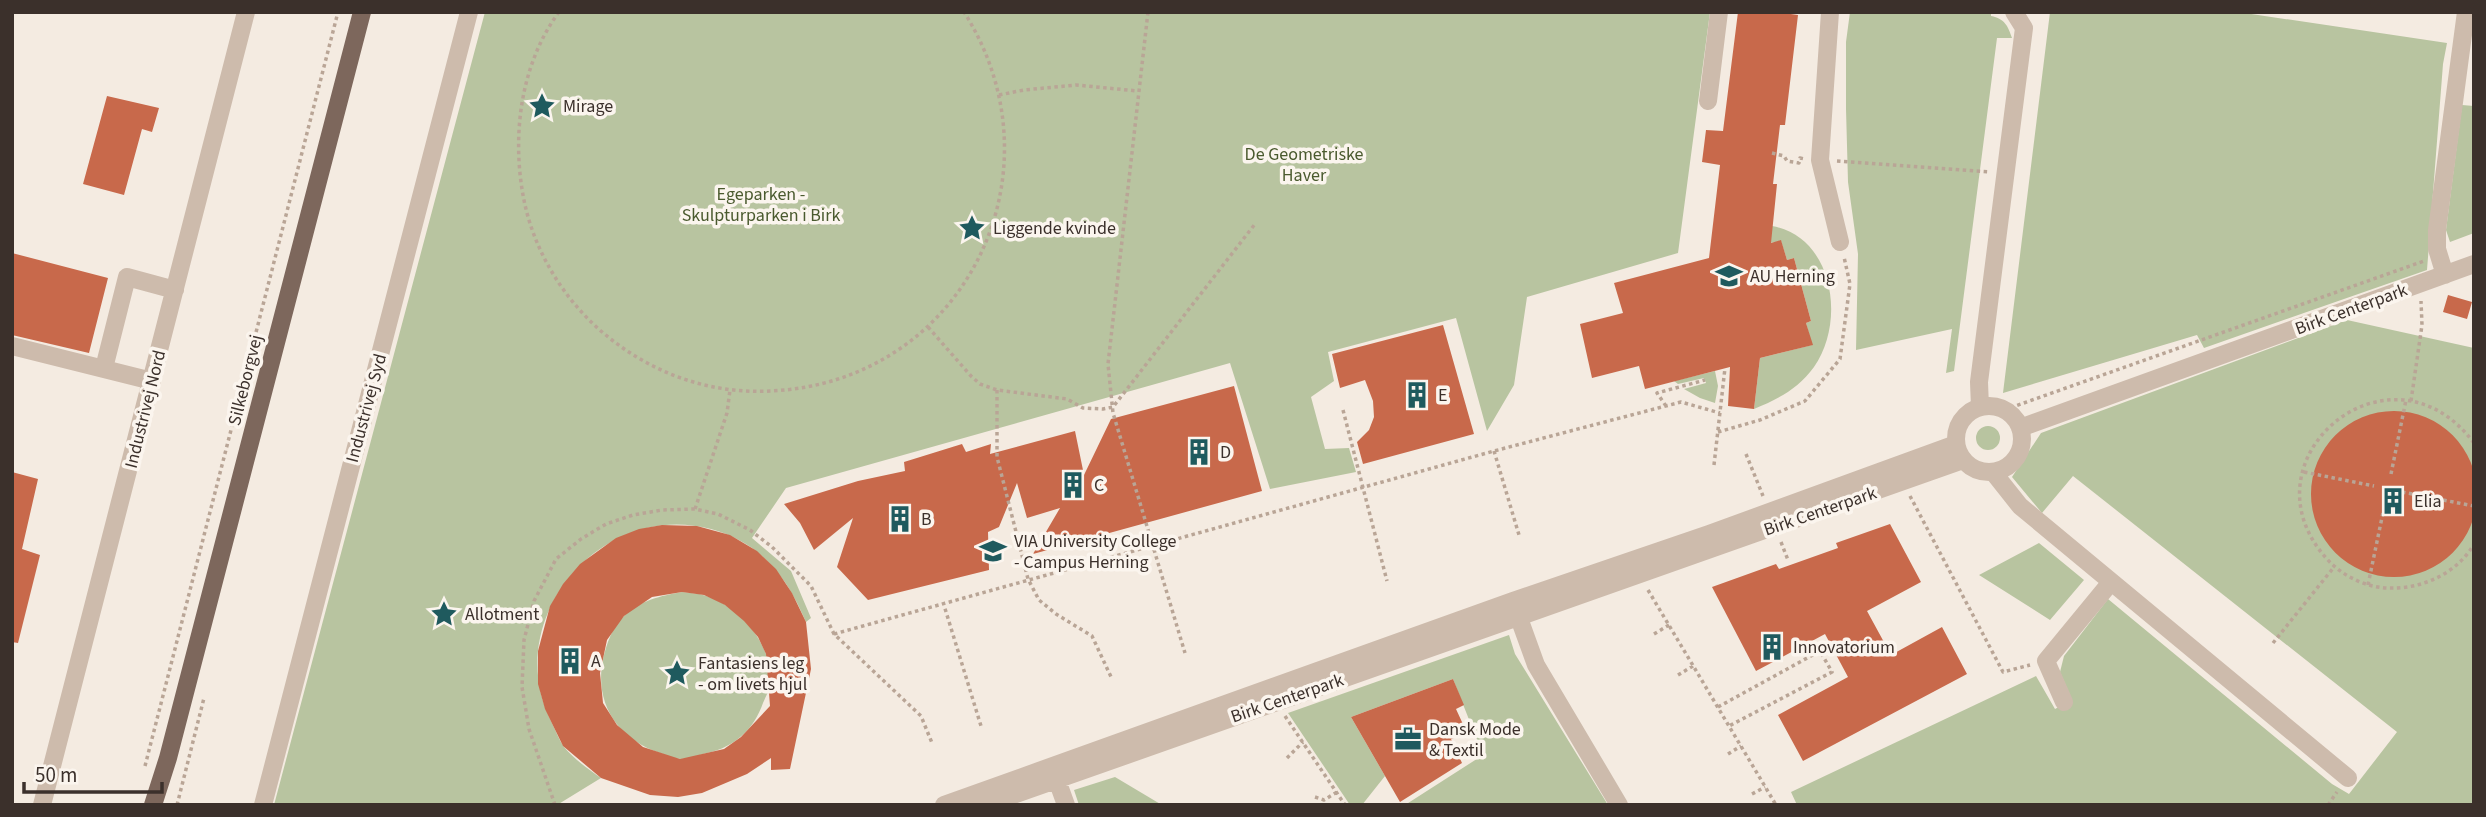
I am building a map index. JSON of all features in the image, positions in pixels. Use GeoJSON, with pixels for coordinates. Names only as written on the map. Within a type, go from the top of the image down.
{"type":"FeatureCollection","features":[{"type":"Feature","properties":{"kind":"main road","name":"Silkeborgvej"},"geometry":{"type":"LineString","coordinates":[[153,805],[168,758],[362,12]]}},
{"type":"Feature","properties":{"kind":"main road","name":"Silkeborgvej"},"geometry":{"type":"LineString","coordinates":[[161,805],[168,758]]}},
{"type":"Feature","properties":{"kind":"street","name":"Industrivej Nord"},"geometry":{"type":"LineString","coordinates":[[42,805],[246,12]]}},
{"type":"Feature","properties":{"kind":"street","name":"Industrivej Syd"},"geometry":{"type":"LineString","coordinates":[[263,805],[469,12]]}},
{"type":"Feature","properties":{"kind":"street"},"geometry":{"type":"LineString","coordinates":[[1708,101],[1719,12]]}},
{"type":"Feature","properties":{"kind":"street"},"geometry":{"type":"LineString","coordinates":[[1830,12],[1820,160],[1840,242]]}},
{"type":"Feature","properties":{"kind":"street"},"geometry":{"type":"LineString","coordinates":[[1980,407],[1979,382],[2024,28],[2014,12]]}},
{"type":"Feature","properties":{"kind":"street"},"geometry":{"type":"LineString","coordinates":[[2445,275],[2439,255],[2437,230],[2466,12]]}},
{"type":"Feature","properties":{"kind":"street","name":"Birk Centerpark"},"geometry":{"type":"LineString","coordinates":[[2020,428],[2474,264]]}},
{"type":"Feature","properties":{"kind":"street"},"geometry":{"type":"LineString","coordinates":[[104,368],[127,276],[175,290]]}},
{"type":"Feature","properties":{"kind":"street"},"geometry":{"type":"LineString","coordinates":[[12,346],[152,381]]}},
{"type":"Feature","properties":{"kind":"street"},"geometry":{"type":"LineString","coordinates":[[1992,406],[2004,410],[2014,417],[2020,428],[2022,443],[2017,457],[2007,467],[1993,472],[1972,468],[1959,452],[1956,432],[1961,421],[1969,412],[1980,407],[1992,406]]}},
{"type":"Feature","properties":{"kind":"street","name":"Birk Centerpark"},"geometry":{"type":"LineString","coordinates":[[985,805],[1054,773],[1516,609],[1639,574],[1902,482],[1959,452]]}},
{"type":"Feature","properties":{"kind":"street","name":"Birk Centerpark"},"geometry":{"type":"LineString","coordinates":[[944,805],[1276,702],[1709,534],[1959,452]]}},
{"type":"Feature","properties":{"kind":"street"},"geometry":{"type":"LineString","coordinates":[[1993,472],[2020,506],[2348,778]]}},
{"type":"Feature","properties":{"kind":"street"},"geometry":{"type":"LineString","coordinates":[[2064,702],[2046,662],[2110,582]]}},
{"type":"Feature","properties":{"kind":"street"},"geometry":{"type":"LineString","coordinates":[[1516,609],[1536,665],[1619,805]]}},
{"type":"Feature","properties":{"kind":"street"},"geometry":{"type":"LineString","coordinates":[[1054,773],[1066,805]]}},
{"type":"Feature","properties":{"kind":"path"},"geometry":{"type":"LineString","coordinates":[[142,778],[338,12]]}},
{"type":"Feature","properties":{"kind":"path"},"geometry":{"type":"LineString","coordinates":[[559,12],[536,54],[524,94],[518,137],[520,179],[529,221],[545,261],[582,312],[597,328],[630,354],[668,374],[730,390],[751,392],[793,390],[835,381],[874,365],[910,342],[942,313],[968,279],[987,242],[1000,201],[1006,159],[1004,116],[995,74],[983,45],[964,12]]}},
{"type":"Feature","properties":{"kind":"path"},"geometry":{"type":"LineString","coordinates":[[1148,12],[1108,364],[1113,407],[1185,653]]}},
{"type":"Feature","properties":{"kind":"path"},"geometry":{"type":"LineString","coordinates":[[999,95],[1076,85],[1138,91]]}},
{"type":"Feature","properties":{"kind":"path"},"geometry":{"type":"LineString","coordinates":[[1772,153],[1784,156],[1787,161],[1799,163],[1800,158],[2006,173]]}},
{"type":"Feature","properties":{"kind":"path"},"geometry":{"type":"LineString","coordinates":[[927,326],[981,384],[997,390],[1067,400],[1092,410],[1113,407],[1255,224]]}},
{"type":"Feature","properties":{"kind":"path"},"geometry":{"type":"LineString","coordinates":[[1718,432],[1760,420],[1805,401],[1840,359],[1850,284],[1840,242]]}},
{"type":"Feature","properties":{"kind":"path"},"geometry":{"type":"LineString","coordinates":[[2004,410],[2439,255]]}},
{"type":"Feature","properties":{"kind":"path"},"geometry":{"type":"LineString","coordinates":[[2391,474],[2422,325],[2422,303],[2417,285]]}},
{"type":"Feature","properties":{"kind":"path"},"geometry":{"type":"LineString","coordinates":[[1714,465],[1725,368]]}},
{"type":"Feature","properties":{"kind":"path"},"geometry":{"type":"LineString","coordinates":[[1666,406],[1657,393],[1705,380]]}},
{"type":"Feature","properties":{"kind":"path"},"geometry":{"type":"LineString","coordinates":[[695,509],[727,413],[730,390]]}},
{"type":"Feature","properties":{"kind":"path"},"geometry":{"type":"LineString","coordinates":[[997,390],[996,457],[1028,579],[1040,600],[1056,614],[1092,636],[1112,679]]}},
{"type":"Feature","properties":{"kind":"path"},"geometry":{"type":"LineString","coordinates":[[2474,443],[2463,429],[2446,415],[2427,405],[2408,400],[2383,400],[2361,405],[2341,416],[2324,431],[2311,450],[2303,471],[2300,498],[2305,523],[2316,547],[2334,567],[2368,585],[2391,588],[2413,586],[2435,579],[2454,567],[2474,544]]}},
{"type":"Feature","properties":{"kind":"path"},"geometry":{"type":"LineString","coordinates":[[834,634],[1494,451],[1681,402],[1720,413]]}},
{"type":"Feature","properties":{"kind":"path"},"geometry":{"type":"LineString","coordinates":[[1343,410],[1387,581]]}},
{"type":"Feature","properties":{"kind":"path"},"geometry":{"type":"LineString","coordinates":[[1494,451],[1518,535]]}},
{"type":"Feature","properties":{"kind":"path"},"geometry":{"type":"LineString","coordinates":[[2303,471],[2374,486]]}},
{"type":"Feature","properties":{"kind":"path"},"geometry":{"type":"LineString","coordinates":[[1902,482],[2003,672],[2046,662]]}},
{"type":"Feature","properties":{"kind":"path"},"geometry":{"type":"LineString","coordinates":[[2402,492],[2474,506]]}},
{"type":"Feature","properties":{"kind":"path"},"geometry":{"type":"LineString","coordinates":[[2368,585],[2385,503]]}},
{"type":"Feature","properties":{"kind":"path"},"geometry":{"type":"LineString","coordinates":[[555,805],[529,729],[522,687],[524,640],[534,601],[556,559],[598,529],[633,515],[695,509],[718,514],[750,530],[772,547],[811,586],[834,634],[921,716],[932,743]]}},
{"type":"Feature","properties":{"kind":"path"},"geometry":{"type":"LineString","coordinates":[[2273,643],[2334,567]]}},
{"type":"Feature","properties":{"kind":"path"},"geometry":{"type":"LineString","coordinates":[[1639,574],[1776,805]]}},
{"type":"Feature","properties":{"kind":"path"},"geometry":{"type":"LineString","coordinates":[[943,602],[982,726]]}},
{"type":"Feature","properties":{"kind":"path"},"geometry":{"type":"LineString","coordinates":[[1654,634],[1670,625]]}},
{"type":"Feature","properties":{"kind":"path"},"geometry":{"type":"LineString","coordinates":[[1718,707],[1820,651],[1832,672],[1729,726]]}},
{"type":"Feature","properties":{"kind":"path"},"geometry":{"type":"LineString","coordinates":[[1678,675],[1693,666]]}},
{"type":"Feature","properties":{"kind":"path"},"geometry":{"type":"LineString","coordinates":[[1276,702],[1345,805]]}},
{"type":"Feature","properties":{"kind":"path"},"geometry":{"type":"LineString","coordinates":[[1287,758],[1303,742]]}},
{"type":"Feature","properties":{"kind":"path"},"geometry":{"type":"LineString","coordinates":[[1728,754],[1741,746]]}},
{"type":"Feature","properties":{"kind":"path"},"geometry":{"type":"LineString","coordinates":[[1752,794],[1765,786]]}},
{"type":"Feature","properties":{"kind":"path"},"geometry":{"type":"LineString","coordinates":[[1315,797],[1324,800],[1336,792]]}},
{"type":"Feature","properties":{"kind":"green space"},"geometry":{"type":"Polygon","coordinates":[[[485,12],[1710,12],[1678,253],[1527,297],[1514,385],[1487,431],[1456,318],[1328,352],[1334,381],[1311,397],[1325,449],[1349,448],[1356,472],[1270,489],[1230,363],[786,488],[752,538],[791,571],[811,618],[806,622],[797,602],[777,572],[756,551],[739,540],[711,529],[670,525],[632,532],[598,550],[570,576],[550,609],[539,645],[539,684],[552,723],[564,747],[572,756],[601,778],[557,805],[274,805],[485,12]]]}},
{"type":"Feature","properties":{"kind":"green space"},"geometry":{"type":"Polygon","coordinates":[[[1850,12],[1991,12],[1991,16],[2005,24],[2012,38],[1997,38],[1954,371],[1946,373],[1952,329],[1856,350],[1858,254],[1848,182],[1846,109],[1846,42],[1850,12]]]}},
{"type":"Feature","properties":{"kind":"green space"},"geometry":{"type":"Polygon","coordinates":[[[2050,12],[2238,12],[2447,43],[2443,64],[2427,270],[2204,348],[2197,335],[2003,393],[2050,12]]]}},
{"type":"Feature","properties":{"kind":"green space"},"geometry":{"type":"Polygon","coordinates":[[[2462,105],[2474,106],[2474,233],[2450,242],[2446,230],[2462,105]]]}},
{"type":"Feature","properties":{"kind":"green space"},"geometry":{"type":"Polygon","coordinates":[[[1772,226],[1793,233],[1809,246],[1821,264],[1828,284],[1830,328],[1824,348],[1808,375],[1787,393],[1754,409],[1760,358],[1812,345],[1806,323],[1811,321],[1794,258],[1787,260],[1781,241],[1770,243],[1772,226]]]}},
{"type":"Feature","properties":{"kind":"green space"},"geometry":{"type":"Polygon","coordinates":[[[2347,320],[2474,348],[2474,805],[1797,805],[1791,792],[2036,676],[2055,709],[2072,700],[2060,672],[2064,656],[2108,599],[2332,784],[2349,794],[2397,732],[2073,476],[2042,513],[2012,477],[2041,433],[2347,320]]]}},
{"type":"Feature","properties":{"kind":"green space"},"geometry":{"type":"Polygon","coordinates":[[[1715,371],[1718,386],[1715,403],[1684,389],[1706,383],[1704,378],[1678,384],[1674,381],[1715,371]]]}},
{"type":"Feature","properties":{"kind":"green space"},"geometry":{"type":"Polygon","coordinates":[[[1988,426],[1999,433],[2000,438],[1993,449],[1988,450],[1977,443],[1976,438],[1983,427],[1988,426]]]}},
{"type":"Feature","properties":{"kind":"green space"},"geometry":{"type":"Polygon","coordinates":[[[2039,543],[2084,580],[2050,620],[1979,575],[2039,543]]]}},
{"type":"Feature","properties":{"kind":"green space"},"geometry":{"type":"Polygon","coordinates":[[[682,592],[701,594],[716,600],[741,617],[760,640],[766,654],[770,682],[759,712],[742,736],[717,750],[681,759],[645,747],[621,729],[606,704],[601,675],[608,641],[624,616],[644,602],[682,592]]]}},
{"type":"Feature","properties":{"kind":"green space"},"geometry":{"type":"Polygon","coordinates":[[[1509,635],[1515,654],[1608,805],[1405,805],[1483,755],[1453,679],[1351,717],[1385,776],[1362,805],[1350,805],[1288,713],[1509,635]]]}},
{"type":"Feature","properties":{"kind":"green space"},"geometry":{"type":"Polygon","coordinates":[[[1115,777],[1162,805],[1079,805],[1074,790],[1115,777]]]}},
{"type":"Feature","properties":{"kind":"building"},"geometry":{"type":"Polygon","coordinates":[[[1738,12],[1798,15],[1785,125],[1780,125],[1773,184],[1777,184],[1771,243],[1781,240],[1787,260],[1794,258],[1811,321],[1806,323],[1813,345],[1760,358],[1754,409],[1728,406],[1730,367],[1645,389],[1639,366],[1592,378],[1580,324],[1623,313],[1614,283],[1709,258],[1720,165],[1702,162],[1706,130],[1723,131],[1738,12]]]}},
{"type":"Feature","properties":{"kind":"building"},"geometry":{"type":"Polygon","coordinates":[[[107,96],[159,108],[152,132],[142,129],[124,195],[83,184],[107,96]]]}},
{"type":"Feature","properties":{"kind":"building"},"geometry":{"type":"Polygon","coordinates":[[[12,253],[108,278],[89,353],[12,335],[12,253]]]}},
{"type":"Feature","properties":{"kind":"building"},"geometry":{"type":"Polygon","coordinates":[[[2448,295],[2472,302],[2467,319],[2443,312],[2448,295]]]}},
{"type":"Feature","properties":{"kind":"building","name":"E"},"geometry":{"type":"Polygon","coordinates":[[[1443,325],[1474,434],[1363,464],[1357,442],[1369,430],[1374,417],[1373,401],[1365,380],[1340,388],[1332,354],[1443,325]]]}},
{"type":"Feature","properties":{"kind":"building"},"geometry":{"type":"Polygon","coordinates":[[[1234,386],[1262,491],[1033,554],[1060,508],[1027,518],[1017,483],[999,527],[988,532],[989,570],[868,600],[837,567],[853,518],[814,550],[800,523],[784,504],[858,481],[905,471],[904,462],[962,444],[966,452],[991,444],[990,454],[1075,431],[1084,475],[1111,419],[1234,386]]]}},
{"type":"Feature","properties":{"kind":"building","name":"Elia"},"geometry":{"type":"Polygon","coordinates":[[[2394,411],[2426,417],[2453,435],[2471,462],[2477,494],[2471,526],[2453,553],[2426,571],[2394,577],[2362,571],[2335,553],[2317,526],[2311,494],[2317,462],[2335,435],[2362,417],[2394,411]]]}},
{"type":"Feature","properties":{"kind":"building"},"geometry":{"type":"Polygon","coordinates":[[[12,472],[38,479],[22,549],[40,555],[18,643],[12,642],[12,472]]]}},
{"type":"Feature","properties":{"kind":"building","name":"Innovatorium"},"geometry":{"type":"Polygon","coordinates":[[[1890,524],[1921,582],[1867,611],[1891,655],[1942,627],[1967,674],[1803,761],[1778,715],[1848,677],[1825,634],[1756,671],[1712,587],[1776,564],[1779,569],[1838,548],[1836,543],[1890,524]]]}},
{"type":"Feature","properties":{"kind":"building","name":"A"},"geometry":{"type":"Polygon","coordinates":[[[662,525],[697,526],[730,535],[757,551],[776,569],[792,593],[806,622],[811,669],[790,769],[771,770],[771,758],[747,774],[702,793],[678,797],[650,795],[601,778],[563,746],[545,709],[538,684],[538,651],[550,606],[563,584],[580,564],[616,538],[639,529],[662,525]],[[682,592],[652,597],[624,616],[607,640],[600,673],[603,703],[617,725],[643,747],[680,759],[724,749],[741,737],[770,706],[766,654],[758,637],[725,605],[704,595],[682,592]]]}},
{"type":"Feature","properties":{"kind":"building","name":"Dansk Mode & Textil"},"geometry":{"type":"Polygon","coordinates":[[[1453,679],[1464,705],[1456,709],[1467,733],[1451,739],[1462,763],[1400,802],[1351,717],[1453,679]]]}},
{"type":"Feature","properties":{"kind":"place","name":"Mirage"},"geometry":{"type":"Point","coordinates":[542,106]}},
{"type":"Feature","properties":{"kind":"place","name":"Liggende kvinde"},"geometry":{"type":"Point","coordinates":[972,228]}},
{"type":"Feature","properties":{"kind":"place","name":"AU Herning"},"geometry":{"type":"Point","coordinates":[1729,276]}},
{"type":"Feature","properties":{"kind":"place","name":"E"},"geometry":{"type":"Point","coordinates":[1417,395]}},
{"type":"Feature","properties":{"kind":"place","name":"D"},"geometry":{"type":"Point","coordinates":[1199,452]}},
{"type":"Feature","properties":{"kind":"place","name":"C"},"geometry":{"type":"Point","coordinates":[1073,485]}},
{"type":"Feature","properties":{"kind":"place","name":"Elia"},"geometry":{"type":"Point","coordinates":[2393,501]}},
{"type":"Feature","properties":{"kind":"place","name":"B"},"geometry":{"type":"Point","coordinates":[900,519]}},
{"type":"Feature","properties":{"kind":"place","name":"VIA University College - Campus Herning"},"geometry":{"type":"Point","coordinates":[993,551]}},
{"type":"Feature","properties":{"kind":"place","name":"Allotment"},"geometry":{"type":"Point","coordinates":[444,614]}},
{"type":"Feature","properties":{"kind":"place","name":"Innovatorium"},"geometry":{"type":"Point","coordinates":[1772,647]}},
{"type":"Feature","properties":{"kind":"place","name":"A"},"geometry":{"type":"Point","coordinates":[570,661]}},
{"type":"Feature","properties":{"kind":"place","name":"Fantasiens leg - om livets hjul"},"geometry":{"type":"Point","coordinates":[677,673]}},
{"type":"Feature","properties":{"kind":"place","name":"Dansk Mode & Textil"},"geometry":{"type":"Point","coordinates":[1408,739]}},
{"type":"Feature","properties":{"kind":"park label","name":"De Geometriske Haver"},"geometry":{"type":"Point","coordinates":[1304,164]}},
{"type":"Feature","properties":{"kind":"park label","name":"Egeparken - Skulpturparken i Birk"},"geometry":{"type":"Point","coordinates":[761,204]}}]}
